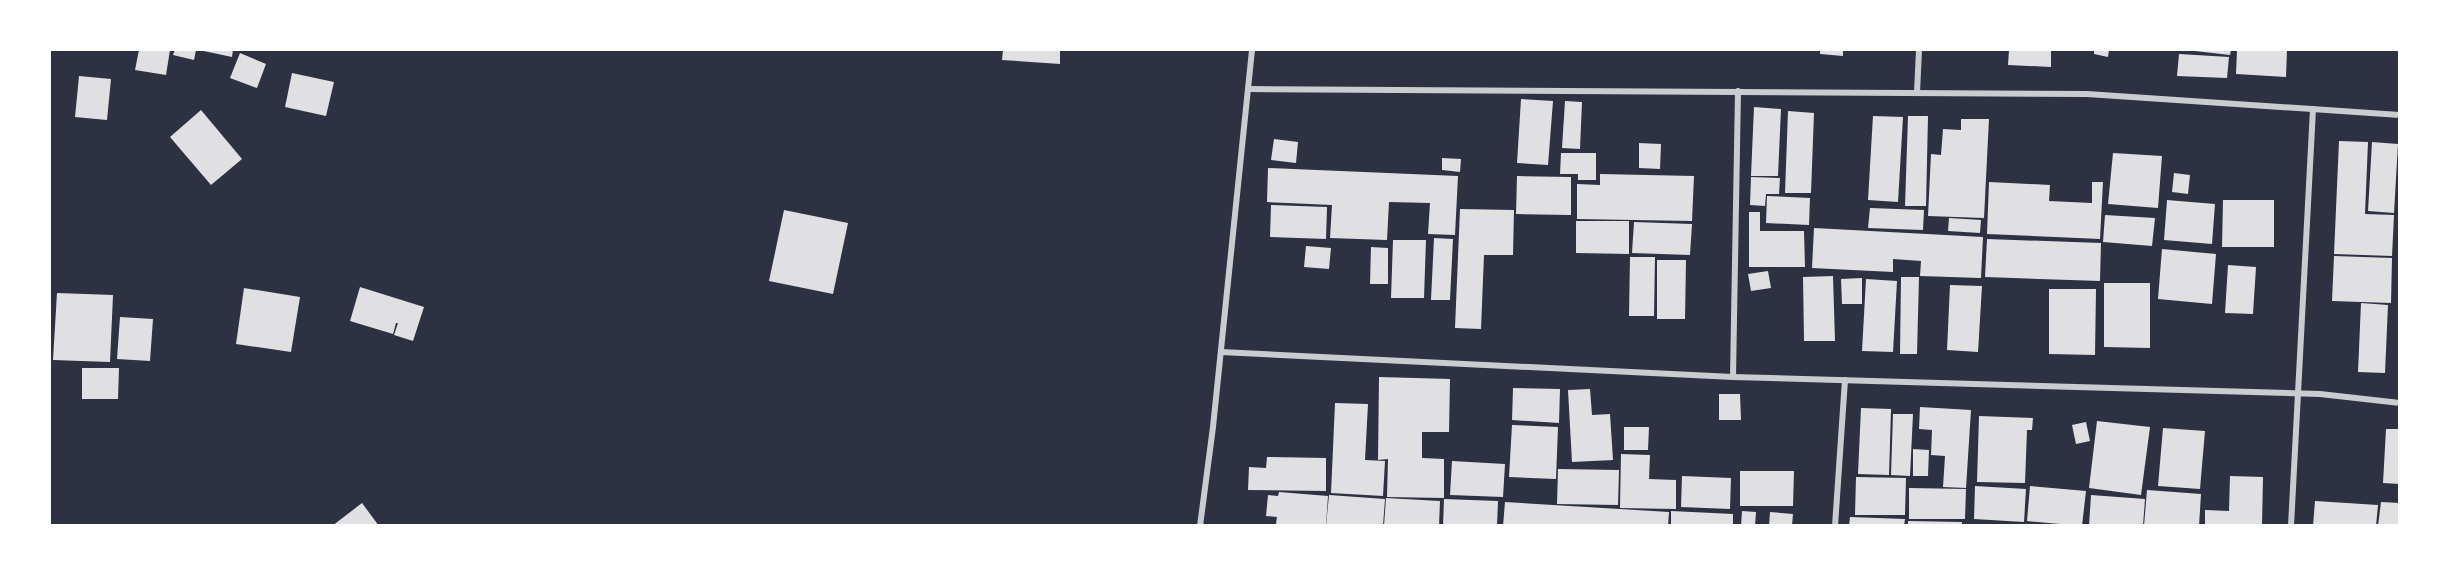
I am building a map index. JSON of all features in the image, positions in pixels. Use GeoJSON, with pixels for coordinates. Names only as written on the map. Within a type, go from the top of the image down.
{"type":"FeatureCollection","features":[{"type":"Feature","properties":{"kind":"street"},"geometry":{"type":"LineString","coordinates":[[1200,525],[1221,352],[1252,50]]}},
{"type":"Feature","properties":{"kind":"street"},"geometry":{"type":"LineString","coordinates":[[1917,93],[1919,50]]}},
{"type":"Feature","properties":{"kind":"street"},"geometry":{"type":"LineString","coordinates":[[1248,89],[2087,94],[2400,115]]}},
{"type":"Feature","properties":{"kind":"street"},"geometry":{"type":"LineString","coordinates":[[1733,377],[1738,91]]}},
{"type":"Feature","properties":{"kind":"street"},"geometry":{"type":"LineString","coordinates":[[2291,525],[2300,393],[2313,109]]}},
{"type":"Feature","properties":{"kind":"street"},"geometry":{"type":"LineString","coordinates":[[1221,352],[1733,377],[2300,393],[2400,403]]}},
{"type":"Feature","properties":{"kind":"street"},"geometry":{"type":"LineString","coordinates":[[1835,525],[1845,380]]}},
{"type":"Feature","properties":{"kind":"building"},"geometry":{"type":"Polygon","coordinates":[[[139,50],[170,50],[166,75],[135,70],[139,50]]]}},
{"type":"Feature","properties":{"kind":"building"},"geometry":{"type":"Polygon","coordinates":[[[175,50],[196,50],[194,60],[173,55],[175,50]]]}},
{"type":"Feature","properties":{"kind":"building"},"geometry":{"type":"Polygon","coordinates":[[[199,50],[233,50],[232,57],[199,50]]]}},
{"type":"Feature","properties":{"kind":"building"},"geometry":{"type":"Polygon","coordinates":[[[1003,50],[1060,50],[1060,64],[1002,60],[1003,50]]]}},
{"type":"Feature","properties":{"kind":"building"},"geometry":{"type":"Polygon","coordinates":[[[1820,50],[1843,50],[1843,56],[1820,54],[1820,50]]]}},
{"type":"Feature","properties":{"kind":"building"},"geometry":{"type":"Polygon","coordinates":[[[2009,50],[2051,50],[2051,67],[2008,65],[2009,50]]]}},
{"type":"Feature","properties":{"kind":"building"},"geometry":{"type":"Polygon","coordinates":[[[2094,50],[2109,50],[2108,57],[2094,54],[2094,50]]]}},
{"type":"Feature","properties":{"kind":"building"},"geometry":{"type":"Polygon","coordinates":[[[2186,50],[2231,50],[2230,55],[2186,50]]]}},
{"type":"Feature","properties":{"kind":"building"},"geometry":{"type":"Polygon","coordinates":[[[2237,50],[2287,50],[2286,77],[2236,74],[2237,50]]]}},
{"type":"Feature","properties":{"kind":"building"},"geometry":{"type":"Polygon","coordinates":[[[240,53],[266,64],[257,88],[230,78],[240,53]]]}},
{"type":"Feature","properties":{"kind":"building"},"geometry":{"type":"Polygon","coordinates":[[[2179,54],[2229,57],[2227,78],[2177,76],[2179,54]]]}},
{"type":"Feature","properties":{"kind":"building"},"geometry":{"type":"Polygon","coordinates":[[[292,73],[334,82],[326,116],[285,107],[292,73]]]}},
{"type":"Feature","properties":{"kind":"building"},"geometry":{"type":"Polygon","coordinates":[[[79,76],[111,79],[107,120],[75,117],[79,76]]]}},
{"type":"Feature","properties":{"kind":"building"},"geometry":{"type":"Polygon","coordinates":[[[1521,99],[1553,101],[1548,165],[1517,163],[1521,99]]]}},
{"type":"Feature","properties":{"kind":"building"},"geometry":{"type":"Polygon","coordinates":[[[1565,101],[1582,102],[1580,149],[1562,148],[1565,101]]]}},
{"type":"Feature","properties":{"kind":"building"},"geometry":{"type":"Polygon","coordinates":[[[1754,107],[1781,109],[1778,176],[1751,176],[1754,107]]]}},
{"type":"Feature","properties":{"kind":"building"},"geometry":{"type":"Polygon","coordinates":[[[201,110],[242,159],[211,185],[170,137],[201,110]]]}},
{"type":"Feature","properties":{"kind":"building"},"geometry":{"type":"Polygon","coordinates":[[[1788,111],[1814,113],[1811,193],[1785,193],[1788,111]]]}},
{"type":"Feature","properties":{"kind":"building"},"geometry":{"type":"Polygon","coordinates":[[[1873,116],[1903,117],[1898,202],[1868,200],[1873,116]]]}},
{"type":"Feature","properties":{"kind":"building"},"geometry":{"type":"Polygon","coordinates":[[[1908,116],[1928,116],[1926,206],[1905,206],[1908,116]]]}},
{"type":"Feature","properties":{"kind":"building"},"geometry":{"type":"Polygon","coordinates":[[[1961,119],[1989,119],[1984,218],[1928,216],[1931,154],[1941,155],[1943,129],[1961,130],[1961,119]]]}},
{"type":"Feature","properties":{"kind":"building"},"geometry":{"type":"Polygon","coordinates":[[[1274,139],[1298,142],[1296,163],[1271,160],[1274,139]]]}},
{"type":"Feature","properties":{"kind":"building"},"geometry":{"type":"Polygon","coordinates":[[[2339,141],[2368,142],[2365,214],[2394,215],[2392,256],[2334,254],[2339,141]]]}},
{"type":"Feature","properties":{"kind":"building"},"geometry":{"type":"Polygon","coordinates":[[[2372,142],[2398,144],[2394,213],[2368,211],[2372,142]]]}},
{"type":"Feature","properties":{"kind":"building"},"geometry":{"type":"Polygon","coordinates":[[[1639,143],[1661,144],[1660,169],[1639,168],[1639,143]]]}},
{"type":"Feature","properties":{"kind":"building"},"geometry":{"type":"Polygon","coordinates":[[[1561,153],[1596,153],[1596,180],[1578,180],[1578,174],[1560,174],[1561,153]]]}},
{"type":"Feature","properties":{"kind":"building"},"geometry":{"type":"Polygon","coordinates":[[[2113,153],[2162,156],[2158,208],[2108,204],[2113,153]]]}},
{"type":"Feature","properties":{"kind":"building"},"geometry":{"type":"Polygon","coordinates":[[[1442,158],[1461,159],[1460,172],[1442,170],[1442,158]]]}},
{"type":"Feature","properties":{"kind":"building"},"geometry":{"type":"Polygon","coordinates":[[[1268,168],[1458,176],[1455,235],[1428,234],[1430,203],[1389,202],[1387,240],[1330,238],[1332,205],[1267,202],[1268,168]]]}},
{"type":"Feature","properties":{"kind":"building"},"geometry":{"type":"Polygon","coordinates":[[[2174,173],[2190,175],[2188,194],[2172,192],[2174,173]]]}},
{"type":"Feature","properties":{"kind":"building"},"geometry":{"type":"Polygon","coordinates":[[[1600,174],[1694,176],[1692,221],[1577,219],[1577,184],[1600,185],[1600,174]]]}},
{"type":"Feature","properties":{"kind":"building"},"geometry":{"type":"Polygon","coordinates":[[[1517,176],[1571,177],[1571,215],[1516,214],[1517,176]]]}},
{"type":"Feature","properties":{"kind":"building"},"geometry":{"type":"Polygon","coordinates":[[[1751,177],[1780,178],[1779,194],[1766,194],[1765,206],[1750,205],[1751,177]]]}},
{"type":"Feature","properties":{"kind":"building"},"geometry":{"type":"Polygon","coordinates":[[[1989,182],[2050,185],[2049,201],[2092,203],[2092,182],[2103,182],[2100,239],[1987,234],[1989,182]]]}},
{"type":"Feature","properties":{"kind":"building"},"geometry":{"type":"Polygon","coordinates":[[[1767,196],[1810,198],[1809,225],[1766,223],[1767,196]]]}},
{"type":"Feature","properties":{"kind":"building"},"geometry":{"type":"Polygon","coordinates":[[[2167,200],[2215,204],[2212,244],[2164,240],[2167,200]]]}},
{"type":"Feature","properties":{"kind":"building"},"geometry":{"type":"Polygon","coordinates":[[[2223,200],[2274,200],[2274,247],[2222,247],[2223,200]]]}},
{"type":"Feature","properties":{"kind":"building"},"geometry":{"type":"Polygon","coordinates":[[[1271,205],[1327,207],[1326,239],[1270,237],[1271,205]]]}},
{"type":"Feature","properties":{"kind":"building"},"geometry":{"type":"Polygon","coordinates":[[[1870,208],[1924,210],[1923,230],[1868,228],[1870,208]]]}},
{"type":"Feature","properties":{"kind":"building"},"geometry":{"type":"Polygon","coordinates":[[[1460,209],[1514,210],[1513,255],[1484,255],[1481,329],[1455,328],[1460,209]]]}},
{"type":"Feature","properties":{"kind":"building"},"geometry":{"type":"Polygon","coordinates":[[[784,210],[848,223],[833,294],[769,281],[784,210]]]}},
{"type":"Feature","properties":{"kind":"building"},"geometry":{"type":"Polygon","coordinates":[[[1749,212],[1760,212],[1760,231],[1804,231],[1805,267],[1749,267],[1749,212]]]}},
{"type":"Feature","properties":{"kind":"building"},"geometry":{"type":"Polygon","coordinates":[[[2105,215],[2155,218],[2152,246],[2103,242],[2105,215]]]}},
{"type":"Feature","properties":{"kind":"building"},"geometry":{"type":"Polygon","coordinates":[[[1949,218],[1981,220],[1980,233],[1948,231],[1949,218]]]}},
{"type":"Feature","properties":{"kind":"building"},"geometry":{"type":"Polygon","coordinates":[[[1576,221],[1629,221],[1629,254],[1576,253],[1576,221]]]}},
{"type":"Feature","properties":{"kind":"building"},"geometry":{"type":"Polygon","coordinates":[[[1634,222],[1692,224],[1690,255],[1632,253],[1634,222]]]}},
{"type":"Feature","properties":{"kind":"building"},"geometry":{"type":"Polygon","coordinates":[[[1814,228],[1983,237],[1981,278],[1920,276],[1921,261],[1893,259],[1893,272],[1812,268],[1814,228]]]}},
{"type":"Feature","properties":{"kind":"building"},"geometry":{"type":"Polygon","coordinates":[[[1434,238],[1453,239],[1450,300],[1431,300],[1434,238]]]}},
{"type":"Feature","properties":{"kind":"building"},"geometry":{"type":"Polygon","coordinates":[[[1987,239],[2101,243],[2100,281],[1985,277],[1987,239]]]}},
{"type":"Feature","properties":{"kind":"building"},"geometry":{"type":"Polygon","coordinates":[[[1393,240],[1426,240],[1424,298],[1391,298],[1393,240]]]}},
{"type":"Feature","properties":{"kind":"building"},"geometry":{"type":"Polygon","coordinates":[[[1306,246],[1331,248],[1329,269],[1304,267],[1306,246]]]}},
{"type":"Feature","properties":{"kind":"building"},"geometry":{"type":"Polygon","coordinates":[[[1371,247],[1388,248],[1388,284],[1370,284],[1371,247]]]}},
{"type":"Feature","properties":{"kind":"building"},"geometry":{"type":"Polygon","coordinates":[[[2162,249],[2216,254],[2212,304],[2158,299],[2162,249]]]}},
{"type":"Feature","properties":{"kind":"building"},"geometry":{"type":"Polygon","coordinates":[[[2334,256],[2392,258],[2391,303],[2332,301],[2334,256]]]}},
{"type":"Feature","properties":{"kind":"building"},"geometry":{"type":"Polygon","coordinates":[[[1630,257],[1655,257],[1654,316],[1629,316],[1630,257]]]}},
{"type":"Feature","properties":{"kind":"building"},"geometry":{"type":"Polygon","coordinates":[[[1657,260],[1686,260],[1685,319],[1657,319],[1657,260]]]}},
{"type":"Feature","properties":{"kind":"building"},"geometry":{"type":"Polygon","coordinates":[[[2228,265],[2256,267],[2253,314],[2225,313],[2228,265]]]}},
{"type":"Feature","properties":{"kind":"building"},"geometry":{"type":"Polygon","coordinates":[[[1768,271],[1771,288],[1751,291],[1748,274],[1768,271]]]}},
{"type":"Feature","properties":{"kind":"building"},"geometry":{"type":"Polygon","coordinates":[[[1833,276],[1835,341],[1804,341],[1803,277],[1833,276]]]}},
{"type":"Feature","properties":{"kind":"building"},"geometry":{"type":"Polygon","coordinates":[[[1901,277],[1919,277],[1917,354],[1900,354],[1901,277]]]}},
{"type":"Feature","properties":{"kind":"building"},"geometry":{"type":"Polygon","coordinates":[[[1862,278],[1862,304],[1842,304],[1841,279],[1862,278]]]}},
{"type":"Feature","properties":{"kind":"building"},"geometry":{"type":"Polygon","coordinates":[[[1866,279],[1897,281],[1893,352],[1862,351],[1866,279]]]}},
{"type":"Feature","properties":{"kind":"building"},"geometry":{"type":"Polygon","coordinates":[[[2104,283],[2150,283],[2150,348],[2104,347],[2104,283]]]}},
{"type":"Feature","properties":{"kind":"building"},"geometry":{"type":"Polygon","coordinates":[[[1950,285],[1982,286],[1978,352],[1947,350],[1950,285]]]}},
{"type":"Feature","properties":{"kind":"building"},"geometry":{"type":"Polygon","coordinates":[[[360,287],[424,307],[413,341],[394,335],[398,323],[396,323],[393,334],[350,321],[360,287]]]}},
{"type":"Feature","properties":{"kind":"building"},"geometry":{"type":"Polygon","coordinates":[[[244,288],[300,297],[291,352],[236,344],[244,288]]]}},
{"type":"Feature","properties":{"kind":"building"},"geometry":{"type":"Polygon","coordinates":[[[2049,289],[2096,289],[2095,355],[2049,354],[2049,289]]]}},
{"type":"Feature","properties":{"kind":"building"},"geometry":{"type":"Polygon","coordinates":[[[57,293],[113,295],[110,362],[53,360],[57,293]]]}},
{"type":"Feature","properties":{"kind":"building"},"geometry":{"type":"Polygon","coordinates":[[[2361,303],[2388,305],[2385,373],[2358,372],[2361,303]]]}},
{"type":"Feature","properties":{"kind":"building"},"geometry":{"type":"Polygon","coordinates":[[[120,317],[153,319],[150,361],[117,359],[120,317]]]}},
{"type":"Feature","properties":{"kind":"building"},"geometry":{"type":"Polygon","coordinates":[[[82,368],[119,368],[118,399],[82,399],[82,368]]]}},
{"type":"Feature","properties":{"kind":"building"},"geometry":{"type":"Polygon","coordinates":[[[1379,377],[1450,379],[1449,432],[1422,432],[1422,458],[1444,459],[1444,498],[1387,497],[1388,459],[1378,460],[1379,377]]]}},
{"type":"Feature","properties":{"kind":"building"},"geometry":{"type":"Polygon","coordinates":[[[1513,388],[1560,389],[1559,423],[1512,420],[1513,388]]]}},
{"type":"Feature","properties":{"kind":"building"},"geometry":{"type":"Polygon","coordinates":[[[1590,389],[1592,415],[1610,414],[1613,460],[1572,462],[1568,390],[1590,389]]]}},
{"type":"Feature","properties":{"kind":"building"},"geometry":{"type":"Polygon","coordinates":[[[1719,394],[1740,394],[1741,420],[1719,420],[1719,394]]]}},
{"type":"Feature","properties":{"kind":"building"},"geometry":{"type":"Polygon","coordinates":[[[1335,403],[1368,404],[1365,460],[1385,461],[1383,496],[1331,493],[1335,403]]]}},
{"type":"Feature","properties":{"kind":"building"},"geometry":{"type":"Polygon","coordinates":[[[1920,407],[1971,410],[1966,488],[1943,487],[1945,456],[1931,455],[1932,430],[1919,429],[1920,407]]]}},
{"type":"Feature","properties":{"kind":"building"},"geometry":{"type":"Polygon","coordinates":[[[1861,408],[1891,409],[1889,475],[1858,474],[1861,408]]]}},
{"type":"Feature","properties":{"kind":"building"},"geometry":{"type":"Polygon","coordinates":[[[1893,414],[1913,414],[1910,476],[1891,475],[1893,414]]]}},
{"type":"Feature","properties":{"kind":"building"},"geometry":{"type":"Polygon","coordinates":[[[1979,416],[2033,418],[2032,430],[2027,430],[2025,483],[1977,482],[1979,416]]]}},
{"type":"Feature","properties":{"kind":"building"},"geometry":{"type":"Polygon","coordinates":[[[2097,421],[2150,427],[2141,495],[2089,488],[2097,421]]]}},
{"type":"Feature","properties":{"kind":"building"},"geometry":{"type":"Polygon","coordinates":[[[2086,422],[2090,441],[2076,444],[2072,425],[2086,422]]]}},
{"type":"Feature","properties":{"kind":"building"},"geometry":{"type":"Polygon","coordinates":[[[1512,425],[1558,427],[1556,479],[1509,477],[1512,425]]]}},
{"type":"Feature","properties":{"kind":"building"},"geometry":{"type":"Polygon","coordinates":[[[1624,427],[1649,427],[1648,450],[1624,450],[1624,427]]]}},
{"type":"Feature","properties":{"kind":"building"},"geometry":{"type":"Polygon","coordinates":[[[2163,428],[2205,431],[2200,489],[2158,486],[2163,428]]]}},
{"type":"Feature","properties":{"kind":"building"},"geometry":{"type":"Polygon","coordinates":[[[2386,429],[2400,429],[2400,484],[2383,483],[2386,429]]]}},
{"type":"Feature","properties":{"kind":"building"},"geometry":{"type":"Polygon","coordinates":[[[1913,449],[1929,450],[1928,476],[1913,476],[1913,449]]]}},
{"type":"Feature","properties":{"kind":"building"},"geometry":{"type":"Polygon","coordinates":[[[1621,454],[1650,455],[1649,479],[1676,480],[1676,509],[1620,508],[1621,454]]]}},
{"type":"Feature","properties":{"kind":"building"},"geometry":{"type":"Polygon","coordinates":[[[1267,457],[1326,458],[1326,491],[1248,490],[1249,467],[1266,468],[1267,457]]]}},
{"type":"Feature","properties":{"kind":"building"},"geometry":{"type":"Polygon","coordinates":[[[1452,461],[1505,464],[1503,497],[1450,495],[1452,461]]]}},
{"type":"Feature","properties":{"kind":"building"},"geometry":{"type":"Polygon","coordinates":[[[1558,469],[1619,470],[1618,505],[1557,504],[1558,469]]]}},
{"type":"Feature","properties":{"kind":"building"},"geometry":{"type":"Polygon","coordinates":[[[1740,471],[1794,471],[1793,506],[1740,506],[1740,471]]]}},
{"type":"Feature","properties":{"kind":"building"},"geometry":{"type":"Polygon","coordinates":[[[1682,476],[1731,478],[1730,509],[1681,507],[1682,476]]]}},
{"type":"Feature","properties":{"kind":"building"},"geometry":{"type":"Polygon","coordinates":[[[2230,476],[2263,477],[2262,526],[2205,526],[2205,510],[2229,511],[2230,476]]]}},
{"type":"Feature","properties":{"kind":"building"},"geometry":{"type":"Polygon","coordinates":[[[1856,477],[1906,478],[1905,515],[1855,515],[1856,477]]]}},
{"type":"Feature","properties":{"kind":"building"},"geometry":{"type":"Polygon","coordinates":[[[1975,486],[2026,489],[2024,522],[1974,519],[1975,486]]]}},
{"type":"Feature","properties":{"kind":"building"},"geometry":{"type":"Polygon","coordinates":[[[2030,486],[2086,491],[2082,526],[2027,521],[2030,486]]]}},
{"type":"Feature","properties":{"kind":"building"},"geometry":{"type":"Polygon","coordinates":[[[1909,488],[1966,489],[1965,519],[1909,519],[1909,488]]]}},
{"type":"Feature","properties":{"kind":"building"},"geometry":{"type":"Polygon","coordinates":[[[2147,490],[2201,494],[2199,526],[2144,526],[2147,490]]]}},
{"type":"Feature","properties":{"kind":"building"},"geometry":{"type":"Polygon","coordinates":[[[1279,492],[1328,496],[1326,526],[1276,524],[1277,517],[1266,516],[1268,495],[1278,496],[1279,492]]]}},
{"type":"Feature","properties":{"kind":"building"},"geometry":{"type":"Polygon","coordinates":[[[1329,495],[1385,499],[1383,526],[1326,526],[1329,495]]]}},
{"type":"Feature","properties":{"kind":"building"},"geometry":{"type":"Polygon","coordinates":[[[2091,495],[2145,499],[2143,526],[2089,526],[2091,495]]]}},
{"type":"Feature","properties":{"kind":"building"},"geometry":{"type":"Polygon","coordinates":[[[1386,498],[1440,501],[1439,526],[1384,526],[1386,498]]]}},
{"type":"Feature","properties":{"kind":"building"},"geometry":{"type":"Polygon","coordinates":[[[1444,499],[1498,501],[1497,526],[1443,526],[1444,499]]]}},
{"type":"Feature","properties":{"kind":"building"},"geometry":{"type":"Polygon","coordinates":[[[2315,501],[2378,505],[2376,526],[2313,526],[2315,501]]]}},
{"type":"Feature","properties":{"kind":"building"},"geometry":{"type":"Polygon","coordinates":[[[1505,502],[1669,512],[1668,526],[1503,526],[1505,502]]]}},
{"type":"Feature","properties":{"kind":"building"},"geometry":{"type":"Polygon","coordinates":[[[2381,502],[2400,503],[2400,526],[2378,526],[2381,502]]]}},
{"type":"Feature","properties":{"kind":"building"},"geometry":{"type":"Polygon","coordinates":[[[362,503],[379,526],[332,526],[362,503]]]}},
{"type":"Feature","properties":{"kind":"building"},"geometry":{"type":"Polygon","coordinates":[[[1671,511],[1733,514],[1733,526],[1671,526],[1671,511]]]}},
{"type":"Feature","properties":{"kind":"building"},"geometry":{"type":"Polygon","coordinates":[[[1742,511],[1756,512],[1755,526],[1741,526],[1742,511]]]}},
{"type":"Feature","properties":{"kind":"building"},"geometry":{"type":"Polygon","coordinates":[[[1770,512],[1793,514],[1792,526],[1769,526],[1770,512]]]}},
{"type":"Feature","properties":{"kind":"building"},"geometry":{"type":"Polygon","coordinates":[[[1850,517],[1905,519],[1904,526],[1849,526],[1850,517]]]}},
{"type":"Feature","properties":{"kind":"building"},"geometry":{"type":"Polygon","coordinates":[[[1908,521],[1962,522],[1962,526],[1908,526],[1908,521]]]}}]}
